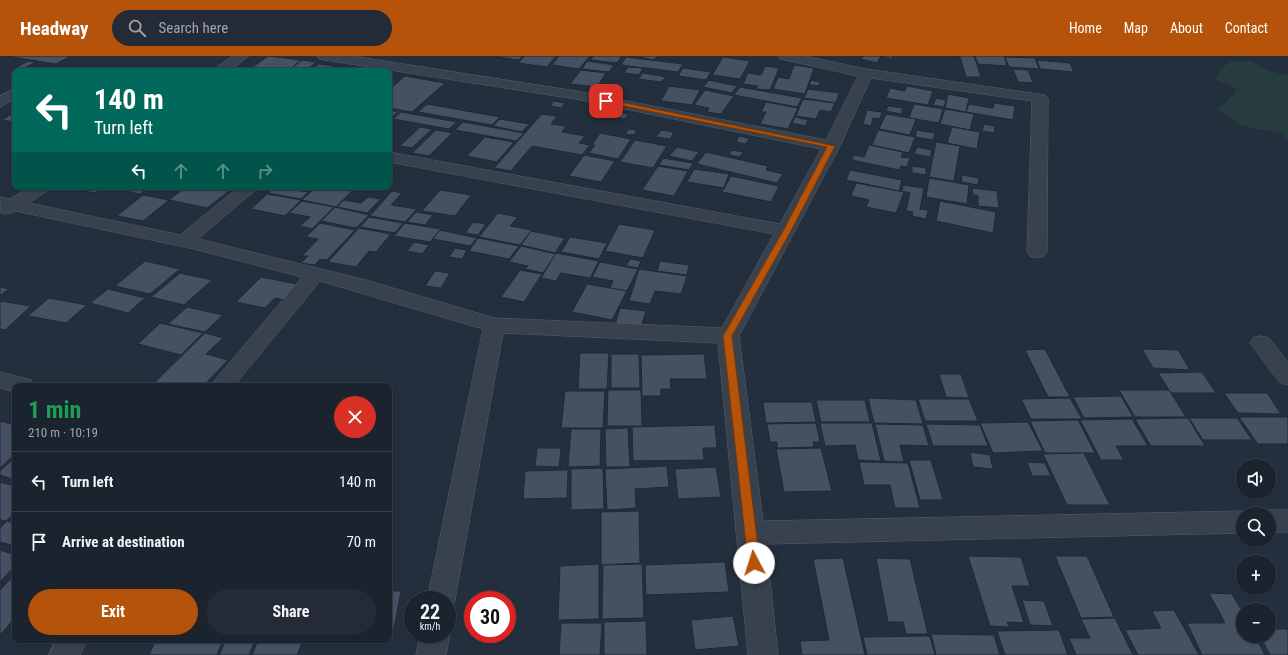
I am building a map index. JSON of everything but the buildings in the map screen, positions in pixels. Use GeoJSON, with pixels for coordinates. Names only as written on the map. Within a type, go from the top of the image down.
{"type":"FeatureCollection","features":[{"type":"Feature","properties":{"kind":"street"},"geometry":{"type":"LineString","coordinates":[[224,68],[242,56]]}},
{"type":"Feature","properties":{"kind":"street"},"geometry":{"type":"LineString","coordinates":[[325,56],[380,68]]}},
{"type":"Feature","properties":{"kind":"street"},"geometry":{"type":"LineString","coordinates":[[394,71],[416,56]]}},
{"type":"Feature","properties":{"kind":"street"},"geometry":{"type":"LineString","coordinates":[[785,56],[866,73],[1040,98],[1037,252]]}},
{"type":"Feature","properties":{"kind":"street"},"geometry":{"type":"LineString","coordinates":[[394,71],[576,95],[832,146]]}},
{"type":"Feature","properties":{"kind":"street"},"geometry":{"type":"LineString","coordinates":[[763,655],[751,532],[728,336],[787,231],[832,146],[866,73]]}},
{"type":"Feature","properties":{"kind":"street"},"geometry":{"type":"LineString","coordinates":[[0,88],[12,91]]}},
{"type":"Feature","properties":{"kind":"street"},"geometry":{"type":"LineString","coordinates":[[0,102],[12,94]]}},
{"type":"Feature","properties":{"kind":"street"},"geometry":{"type":"LineString","coordinates":[[392,158],[787,231]]}},
{"type":"Feature","properties":{"kind":"street"},"geometry":{"type":"LineString","coordinates":[[5,207],[36,190]]}},
{"type":"Feature","properties":{"kind":"street"},"geometry":{"type":"LineString","coordinates":[[183,242],[246,190]]}},
{"type":"Feature","properties":{"kind":"street"},"geometry":{"type":"LineString","coordinates":[[5,207],[183,242],[359,285],[494,324],[728,336]]}},
{"type":"Feature","properties":{"kind":"street"},"geometry":{"type":"LineString","coordinates":[[224,383],[315,274]]}},
{"type":"Feature","properties":{"kind":"street"},"geometry":{"type":"LineString","coordinates":[[443,591],[494,324]]}},
{"type":"Feature","properties":{"kind":"street"},"geometry":{"type":"LineString","coordinates":[[1262,343],[1288,377]]}},
{"type":"Feature","properties":{"kind":"street"},"geometry":{"type":"LineString","coordinates":[[0,380],[12,383]]}},
{"type":"Feature","properties":{"kind":"street"},"geometry":{"type":"LineString","coordinates":[[1276,521],[1288,521]]}},
{"type":"Feature","properties":{"kind":"street"},"geometry":{"type":"LineString","coordinates":[[751,532],[1236,522]]}},
{"type":"Feature","properties":{"kind":"street"},"geometry":{"type":"LineString","coordinates":[[64,655],[70,643]]}},
{"type":"Feature","properties":{"kind":"street"},"geometry":{"type":"LineString","coordinates":[[431,655],[433,643]]}},
{"type":"Feature","properties":{"kind":"green space"},"geometry":{"type":"Polygon","coordinates":[[[1231,61],[1251,61],[1264,69],[1284,75],[1288,74],[1288,140],[1281,134],[1240,125],[1216,109],[1226,103],[1237,90],[1216,79],[1221,69],[1231,61]]]}},
{"type":"Feature","properties":{"kind":"route"},"geometry":{"type":"LineString","coordinates":[[606,101],[832,146],[787,231],[728,336],[754,563]]}}]}
